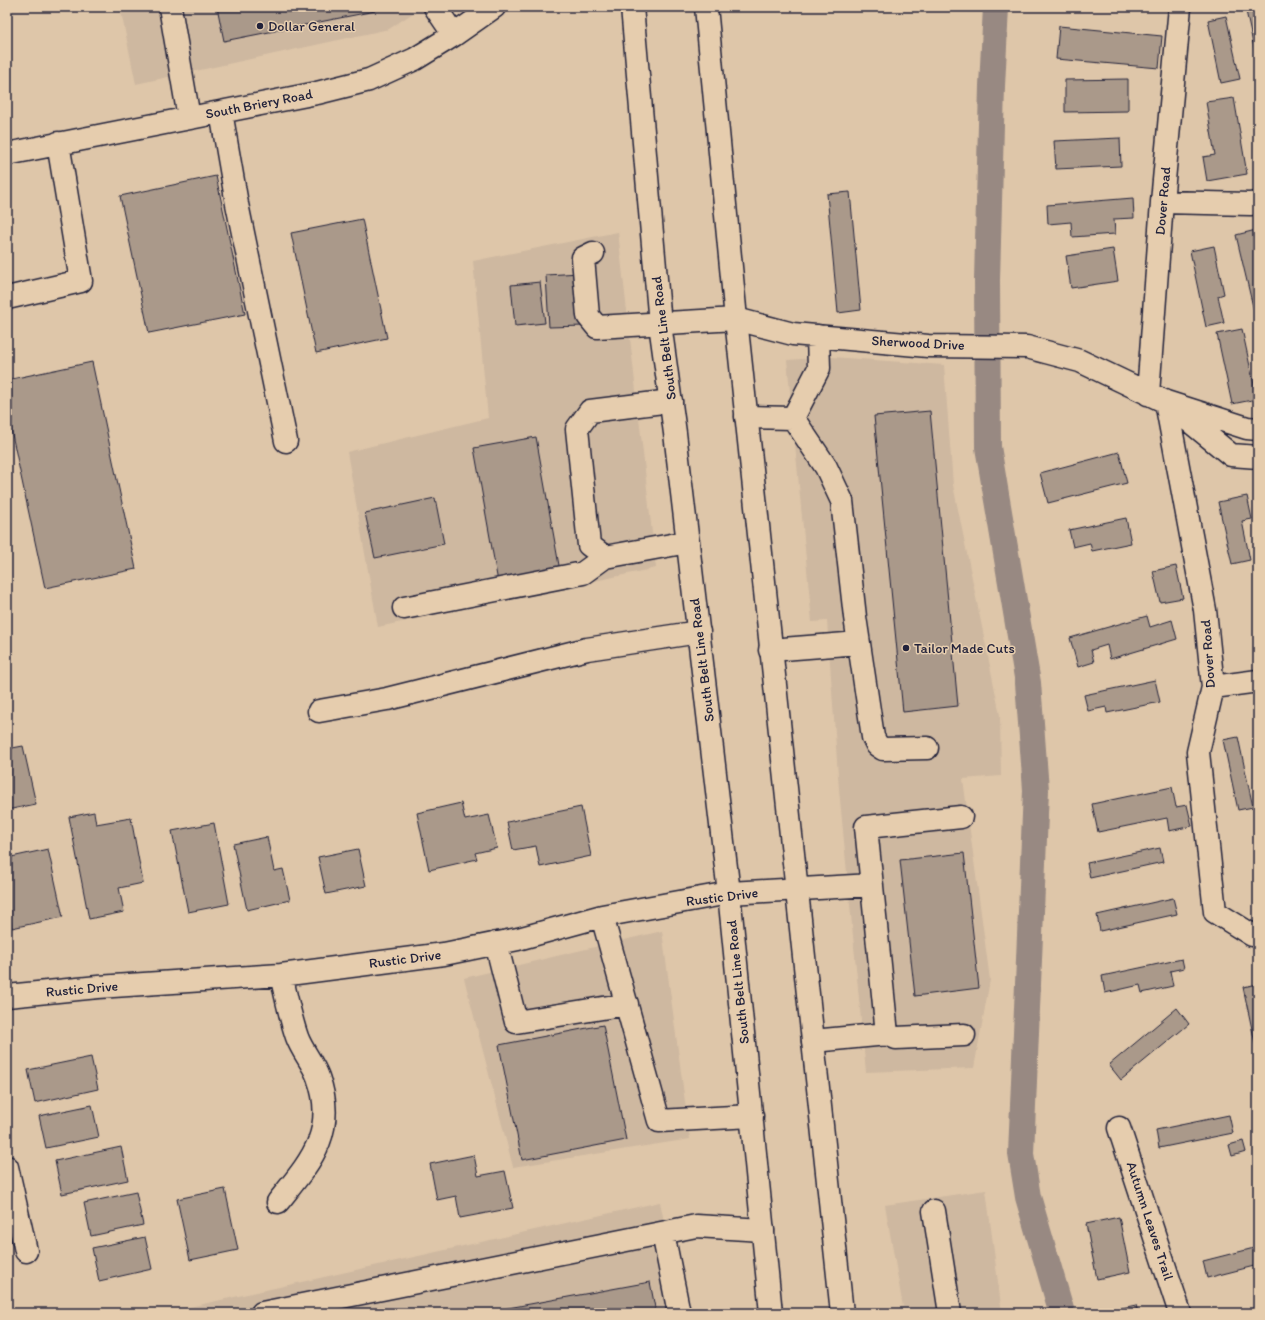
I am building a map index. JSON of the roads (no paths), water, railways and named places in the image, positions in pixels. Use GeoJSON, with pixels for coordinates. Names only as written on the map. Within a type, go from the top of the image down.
{"type":"FeatureCollection","features":[{"type":"Feature","properties":{"kind":"street"},"geometry":{"type":"LineString","coordinates":[[170,7],[189,118]]}},
{"type":"Feature","properties":{"kind":"street"},"geometry":{"type":"LineString","coordinates":[[435,7],[454,35]]}},
{"type":"Feature","properties":{"kind":"street","name":"South Briery Road"},"geometry":{"type":"LineString","coordinates":[[7,154],[317,93],[369,80],[415,59],[454,35],[494,7]]}},
{"type":"Feature","properties":{"kind":"street","name":"South Belt Line Road"},"geometry":{"type":"LineString","coordinates":[[632,7],[660,324],[671,401],[729,893],[772,1313]]}},
{"type":"Feature","properties":{"kind":"street"},"geometry":{"type":"LineString","coordinates":[[706,7],[770,650],[842,1313]]}},
{"type":"Feature","properties":{"kind":"street","name":"Dover Road"},"geometry":{"type":"LineString","coordinates":[[1180,7],[1162,202],[1157,398],[1205,610],[1213,687],[1198,752],[1215,912],[1255,934]]}},
{"type":"Feature","properties":{"kind":"street"},"geometry":{"type":"LineString","coordinates":[[221,112],[237,204],[286,441]]}},
{"type":"Feature","properties":{"kind":"street"},"geometry":{"type":"LineString","coordinates":[[7,298],[82,280],[58,143]]}},
{"type":"Feature","properties":{"kind":"street"},"geometry":{"type":"LineString","coordinates":[[1162,202],[1258,203]]}},
{"type":"Feature","properties":{"kind":"street","name":"Sherwood Drive"},"geometry":{"type":"LineString","coordinates":[[593,253],[583,258],[588,316],[597,327],[736,319],[793,334],[928,346],[1027,346],[1080,361],[1157,398],[1247,428],[1258,429]]}},
{"type":"Feature","properties":{"kind":"street"},"geometry":{"type":"LineString","coordinates":[[793,418],[819,368],[818,336]]}},
{"type":"Feature","properties":{"kind":"street","name":"Sherwood Drive"},"geometry":{"type":"LineString","coordinates":[[1157,398],[1232,455],[1258,457]]}},
{"type":"Feature","properties":{"kind":"street"},"geometry":{"type":"LineString","coordinates":[[605,557],[589,545],[577,429],[590,411],[671,401]]}},
{"type":"Feature","properties":{"kind":"street"},"geometry":{"type":"LineString","coordinates":[[746,417],[793,418]]}},
{"type":"Feature","properties":{"kind":"street"},"geometry":{"type":"LineString","coordinates":[[793,418],[826,467],[842,501],[859,643],[873,737],[877,745],[883,749],[928,748]]}},
{"type":"Feature","properties":{"kind":"street"},"geometry":{"type":"LineString","coordinates":[[404,608],[583,573],[605,557],[688,542]]}},
{"type":"Feature","properties":{"kind":"street"},"geometry":{"type":"LineString","coordinates":[[319,710],[387,699],[587,649],[699,632]]}},
{"type":"Feature","properties":{"kind":"street"},"geometry":{"type":"LineString","coordinates":[[770,650],[859,643]]}},
{"type":"Feature","properties":{"kind":"street"},"geometry":{"type":"LineString","coordinates":[[1213,687],[1258,680]]}},
{"type":"Feature","properties":{"kind":"street"},"geometry":{"type":"LineString","coordinates":[[887,1034],[866,827],[961,816]]}},
{"type":"Feature","properties":{"kind":"street","name":"Rustic Drive"},"geometry":{"type":"LineString","coordinates":[[7,996],[98,987],[281,975],[444,954],[496,943],[602,916],[729,893],[872,885]]}},
{"type":"Feature","properties":{"kind":"street"},"geometry":{"type":"LineString","coordinates":[[602,916],[659,1121],[752,1116]]}},
{"type":"Feature","properties":{"kind":"street"},"geometry":{"type":"LineString","coordinates":[[496,943],[516,1022],[626,1004]]}},
{"type":"Feature","properties":{"kind":"street"},"geometry":{"type":"LineString","coordinates":[[278,1202],[310,1162],[323,1134],[326,1108],[318,1077],[297,1037],[281,975]]}},
{"type":"Feature","properties":{"kind":"street"},"geometry":{"type":"LineString","coordinates":[[813,1041],[887,1034],[896,1038],[964,1035]]}},
{"type":"Feature","properties":{"kind":"street","name":"Autumn Leaves Trail"},"geometry":{"type":"LineString","coordinates":[[1120,1128],[1180,1313]]}},
{"type":"Feature","properties":{"kind":"street"},"geometry":{"type":"LineString","coordinates":[[7,1167],[26,1251]]}},
{"type":"Feature","properties":{"kind":"street"},"geometry":{"type":"LineString","coordinates":[[934,1211],[950,1313]]}},
{"type":"Feature","properties":{"kind":"street"},"geometry":{"type":"LineString","coordinates":[[262,1313],[696,1226],[763,1230]]}},
{"type":"Feature","properties":{"kind":"street"},"geometry":{"type":"LineString","coordinates":[[663,1233],[679,1313]]}},
{"type":"Feature","properties":{"kind":"waterway"},"geometry":{"type":"LineString","coordinates":[[996,7],[992,86],[987,280],[988,447],[1028,683],[1036,790],[1021,1154],[1028,1197],[1062,1313]]}},
{"type":"Feature","properties":{"kind":"place","name":"Dollar General"},"geometry":{"type":"Point","coordinates":[260,26]}},
{"type":"Feature","properties":{"kind":"place","name":"Tailor Made Cuts"},"geometry":{"type":"Point","coordinates":[906,648]}}]}
